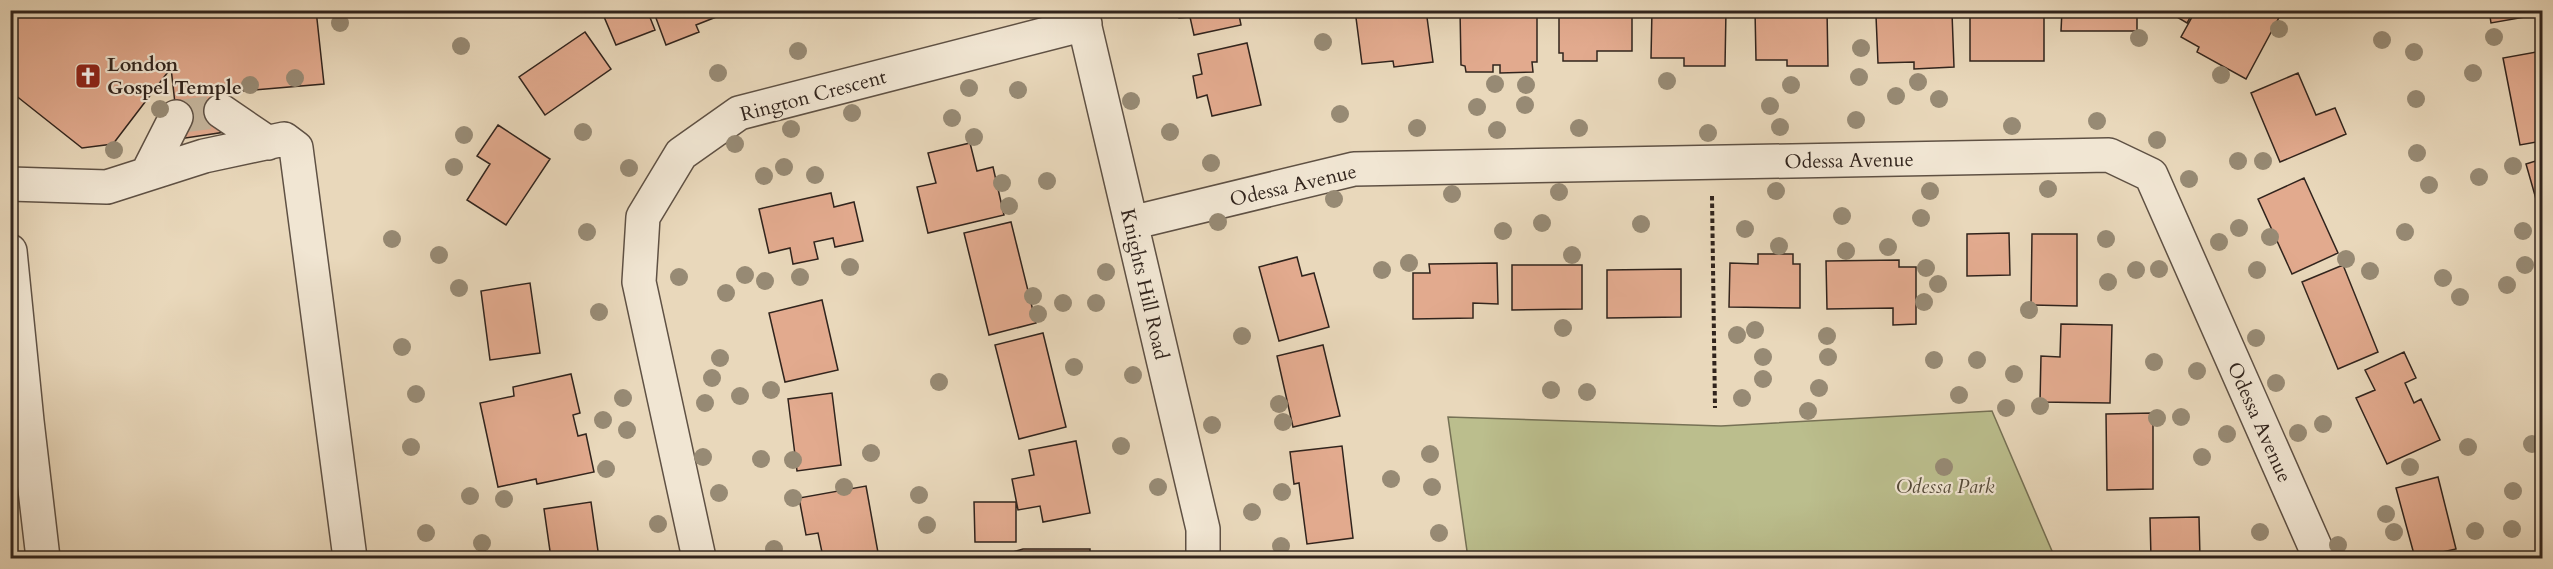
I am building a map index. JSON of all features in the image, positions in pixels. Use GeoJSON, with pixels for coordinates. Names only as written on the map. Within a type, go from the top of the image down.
{"type":"FeatureCollection","features":[{"type":"Feature","properties":{"kind":"street","name":"Knights Hill Road"},"geometry":{"type":"LineString","coordinates":[[1083,17],[1203,529],[1203,558]]}},
{"type":"Feature","properties":{"kind":"street","name":"Rington Crescent"},"geometry":{"type":"LineString","coordinates":[[699,558],[639,282],[643,217],[681,154],[738,113],[1083,17]]}},
{"type":"Feature","properties":{"kind":"street"},"geometry":{"type":"LineString","coordinates":[[221,111],[268,143]]}},
{"type":"Feature","properties":{"kind":"street"},"geometry":{"type":"LineString","coordinates":[[147,174],[177,117]]}},
{"type":"Feature","properties":{"kind":"street"},"geometry":{"type":"LineString","coordinates":[[10,184],[106,187],[204,156],[284,139],[296,148],[350,558]]}},
{"type":"Feature","properties":{"kind":"street","name":"Odessa Avenue"},"geometry":{"type":"LineString","coordinates":[[1131,223],[1354,169],[2109,155],[2151,175],[2320,558]]}},
{"type":"Feature","properties":{"kind":"street"},"geometry":{"type":"LineString","coordinates":[[10,251],[19,420],[43,558]]}},
{"type":"Feature","properties":{"kind":"path"},"geometry":{"type":"LineString","coordinates":[[1712,162],[1715,408]]}},
{"type":"Feature","properties":{"kind":"green space","name":"Odessa Park"},"geometry":{"type":"Polygon","coordinates":[[[1992,411],[2055,558],[1468,558],[1448,417],[1721,426],[1992,411]]]}},
{"type":"Feature","properties":{"kind":"building","name":"London Gospel Temple"},"geometry":{"type":"Polygon","coordinates":[[[10,10],[316,10],[324,84],[219,93],[225,132],[179,139],[171,68],[113,144],[82,148],[10,91],[10,10]]]}},
{"type":"Feature","properties":{"kind":"building"},"geometry":{"type":"Polygon","coordinates":[[[606,10],[647,10],[655,30],[616,45],[602,12],[606,10]]]}},
{"type":"Feature","properties":{"kind":"building"},"geometry":{"type":"Polygon","coordinates":[[[653,10],[734,10],[696,25],[699,32],[666,45],[653,10]]]}},
{"type":"Feature","properties":{"kind":"building"},"geometry":{"type":"Polygon","coordinates":[[[1177,10],[1238,10],[1241,25],[1194,35],[1190,17],[1179,18],[1177,10]]]}},
{"type":"Feature","properties":{"kind":"building"},"geometry":{"type":"Polygon","coordinates":[[[1355,10],[1426,10],[1433,62],[1394,67],[1393,61],[1362,64],[1355,10]]]}},
{"type":"Feature","properties":{"kind":"building"},"geometry":{"type":"Polygon","coordinates":[[[1460,10],[1537,10],[1537,62],[1532,62],[1533,72],[1500,73],[1500,65],[1493,65],[1493,72],[1466,72],[1465,66],[1461,65],[1460,10]]]}},
{"type":"Feature","properties":{"kind":"building"},"geometry":{"type":"Polygon","coordinates":[[[1559,10],[1632,10],[1632,51],[1597,51],[1597,61],[1563,61],[1563,53],[1559,53],[1559,10]]]}},
{"type":"Feature","properties":{"kind":"building"},"geometry":{"type":"Polygon","coordinates":[[[1652,10],[1726,10],[1725,66],[1684,66],[1684,58],[1651,58],[1652,10]]]}},
{"type":"Feature","properties":{"kind":"building"},"geometry":{"type":"Polygon","coordinates":[[[1755,10],[1827,10],[1828,66],[1787,66],[1787,60],[1756,60],[1755,10]]]}},
{"type":"Feature","properties":{"kind":"building"},"geometry":{"type":"Polygon","coordinates":[[[1970,10],[2044,10],[2044,61],[1970,61],[1970,10]]]}},
{"type":"Feature","properties":{"kind":"building"},"geometry":{"type":"Polygon","coordinates":[[[2062,10],[2137,10],[2137,31],[2061,31],[2062,10]]]}},
{"type":"Feature","properties":{"kind":"building"},"geometry":{"type":"Polygon","coordinates":[[[2165,10],[2194,10],[2187,23],[2165,10]]]}},
{"type":"Feature","properties":{"kind":"building"},"geometry":{"type":"Polygon","coordinates":[[[2196,10],[2283,10],[2246,79],[2197,52],[2199,47],[2181,37],[2196,10]]]}},
{"type":"Feature","properties":{"kind":"building"},"geometry":{"type":"Polygon","coordinates":[[[2489,10],[2542,10],[2542,14],[2491,23],[2489,10]]]}},
{"type":"Feature","properties":{"kind":"building"},"geometry":{"type":"Polygon","coordinates":[[[1952,13],[1954,67],[1914,69],[1914,62],[1878,63],[1876,16],[1952,13]]]}},
{"type":"Feature","properties":{"kind":"building"},"geometry":{"type":"Polygon","coordinates":[[[585,32],[611,69],[545,115],[519,77],[585,32]]]}},
{"type":"Feature","properties":{"kind":"building"},"geometry":{"type":"Polygon","coordinates":[[[1247,43],[1261,105],[1212,116],[1207,95],[1197,98],[1193,76],[1202,74],[1198,54],[1247,43]]]}},
{"type":"Feature","properties":{"kind":"building"},"geometry":{"type":"Polygon","coordinates":[[[2542,51],[2542,141],[2520,145],[2503,58],[2542,51]]]}},
{"type":"Feature","properties":{"kind":"building"},"geometry":{"type":"Polygon","coordinates":[[[2298,73],[2316,115],[2335,108],[2346,134],[2280,162],[2251,93],[2298,73]]]}},
{"type":"Feature","properties":{"kind":"building"},"geometry":{"type":"Polygon","coordinates":[[[498,125],[550,159],[506,225],[467,200],[490,164],[477,156],[498,125]]]}},
{"type":"Feature","properties":{"kind":"building"},"geometry":{"type":"Polygon","coordinates":[[[970,143],[977,171],[993,167],[1004,215],[928,233],[917,187],[936,183],[928,153],[970,143]]]}},
{"type":"Feature","properties":{"kind":"building"},"geometry":{"type":"Polygon","coordinates":[[[2542,159],[2542,220],[2526,164],[2542,159]]]}},
{"type":"Feature","properties":{"kind":"building"},"geometry":{"type":"Polygon","coordinates":[[[2304,178],[2338,253],[2292,274],[2258,199],[2304,178]]]}},
{"type":"Feature","properties":{"kind":"building"},"geometry":{"type":"Polygon","coordinates":[[[831,193],[834,207],[854,202],[863,241],[835,247],[833,238],[814,242],[818,259],[793,264],[790,248],[769,253],[759,209],[831,193]]]}},
{"type":"Feature","properties":{"kind":"building"},"geometry":{"type":"Polygon","coordinates":[[[1011,222],[1036,323],[989,335],[964,233],[1011,222]]]}},
{"type":"Feature","properties":{"kind":"building"},"geometry":{"type":"Polygon","coordinates":[[[2009,233],[2010,275],[1967,276],[1967,234],[2009,233]]]}},
{"type":"Feature","properties":{"kind":"building"},"geometry":{"type":"Polygon","coordinates":[[[2032,234],[2077,234],[2077,306],[2031,305],[2032,234]]]}},
{"type":"Feature","properties":{"kind":"building"},"geometry":{"type":"Polygon","coordinates":[[[1758,254],[1793,254],[1793,264],[1800,264],[1800,308],[1729,307],[1730,263],[1758,264],[1758,254]]]}},
{"type":"Feature","properties":{"kind":"building"},"geometry":{"type":"Polygon","coordinates":[[[1297,257],[1302,276],[1314,273],[1329,327],[1279,341],[1259,267],[1297,257]]]}},
{"type":"Feature","properties":{"kind":"building"},"geometry":{"type":"Polygon","coordinates":[[[1899,260],[1899,267],[1916,267],[1916,324],[1893,325],[1893,308],[1827,309],[1826,261],[1899,260]]]}},
{"type":"Feature","properties":{"kind":"building"},"geometry":{"type":"Polygon","coordinates":[[[1497,263],[1498,304],[1473,303],[1473,318],[1413,319],[1413,273],[1430,273],[1429,264],[1497,263]]]}},
{"type":"Feature","properties":{"kind":"building"},"geometry":{"type":"Polygon","coordinates":[[[1512,265],[1582,265],[1582,309],[1512,310],[1512,265]]]}},
{"type":"Feature","properties":{"kind":"building"},"geometry":{"type":"Polygon","coordinates":[[[2343,265],[2378,352],[2338,369],[2302,282],[2343,265]]]}},
{"type":"Feature","properties":{"kind":"building"},"geometry":{"type":"Polygon","coordinates":[[[1681,269],[1681,317],[1607,318],[1607,270],[1681,269]]]}},
{"type":"Feature","properties":{"kind":"building"},"geometry":{"type":"Polygon","coordinates":[[[530,283],[540,353],[490,360],[481,291],[530,283]]]}},
{"type":"Feature","properties":{"kind":"building"},"geometry":{"type":"Polygon","coordinates":[[[822,300],[838,370],[785,382],[769,313],[822,300]]]}},
{"type":"Feature","properties":{"kind":"building"},"geometry":{"type":"Polygon","coordinates":[[[2061,324],[2112,325],[2110,403],[2040,402],[2041,356],[2060,357],[2061,324]]]}},
{"type":"Feature","properties":{"kind":"building"},"geometry":{"type":"Polygon","coordinates":[[[1043,333],[1066,427],[1019,439],[995,345],[1043,333]]]}},
{"type":"Feature","properties":{"kind":"building"},"geometry":{"type":"Polygon","coordinates":[[[1323,345],[1340,416],[1293,427],[1277,356],[1323,345]]]}},
{"type":"Feature","properties":{"kind":"building"},"geometry":{"type":"Polygon","coordinates":[[[2404,352],[2416,378],[2405,383],[2414,403],[2421,399],[2440,440],[2387,464],[2356,398],[2375,390],[2365,370],[2404,352]]]}},
{"type":"Feature","properties":{"kind":"building"},"geometry":{"type":"Polygon","coordinates":[[[571,374],[580,413],[573,415],[578,436],[586,434],[594,472],[537,484],[536,479],[498,487],[480,403],[514,396],[513,387],[571,374]]]}},
{"type":"Feature","properties":{"kind":"building"},"geometry":{"type":"Polygon","coordinates":[[[832,393],[841,465],[797,471],[788,399],[832,393]]]}},
{"type":"Feature","properties":{"kind":"building"},"geometry":{"type":"Polygon","coordinates":[[[2153,413],[2153,489],[2107,490],[2106,414],[2153,413]]]}},
{"type":"Feature","properties":{"kind":"building"},"geometry":{"type":"Polygon","coordinates":[[[1076,441],[1090,513],[1043,522],[1040,506],[1018,510],[1012,479],[1034,475],[1029,450],[1076,441]]]}},
{"type":"Feature","properties":{"kind":"building"},"geometry":{"type":"Polygon","coordinates":[[[1342,446],[1353,538],[1307,544],[1299,483],[1294,484],[1290,452],[1342,446]]]}},
{"type":"Feature","properties":{"kind":"building"},"geometry":{"type":"Polygon","coordinates":[[[2438,477],[2456,549],[2415,558],[2396,488],[2438,477]]]}},
{"type":"Feature","properties":{"kind":"building"},"geometry":{"type":"Polygon","coordinates":[[[866,486],[879,558],[811,558],[823,557],[818,533],[806,535],[799,498],[866,486]]]}},
{"type":"Feature","properties":{"kind":"building"},"geometry":{"type":"Polygon","coordinates":[[[591,502],[599,558],[551,558],[544,509],[591,502]]]}},
{"type":"Feature","properties":{"kind":"building"},"geometry":{"type":"Polygon","coordinates":[[[974,502],[1016,502],[1016,542],[975,542],[974,502]]]}},
{"type":"Feature","properties":{"kind":"building"},"geometry":{"type":"Polygon","coordinates":[[[2199,517],[2200,558],[2151,558],[2150,518],[2199,517]]]}},
{"type":"Feature","properties":{"kind":"building"},"geometry":{"type":"Polygon","coordinates":[[[1023,549],[1090,549],[1090,558],[991,558],[1023,549]]]}},
{"type":"Feature","properties":{"kind":"building"},"geometry":{"type":"Polygon","coordinates":[[[1357,553],[1358,558],[1310,557],[1357,553]]]}},
{"type":"Feature","properties":{"kind":"tunnel"},"geometry":{"type":"LineString","coordinates":[[176,117],[221,111]]}},
{"type":"Feature","properties":{"kind":"place","name":"London Gospel Temple"},"geometry":{"type":"Point","coordinates":[88,76]}}]}
